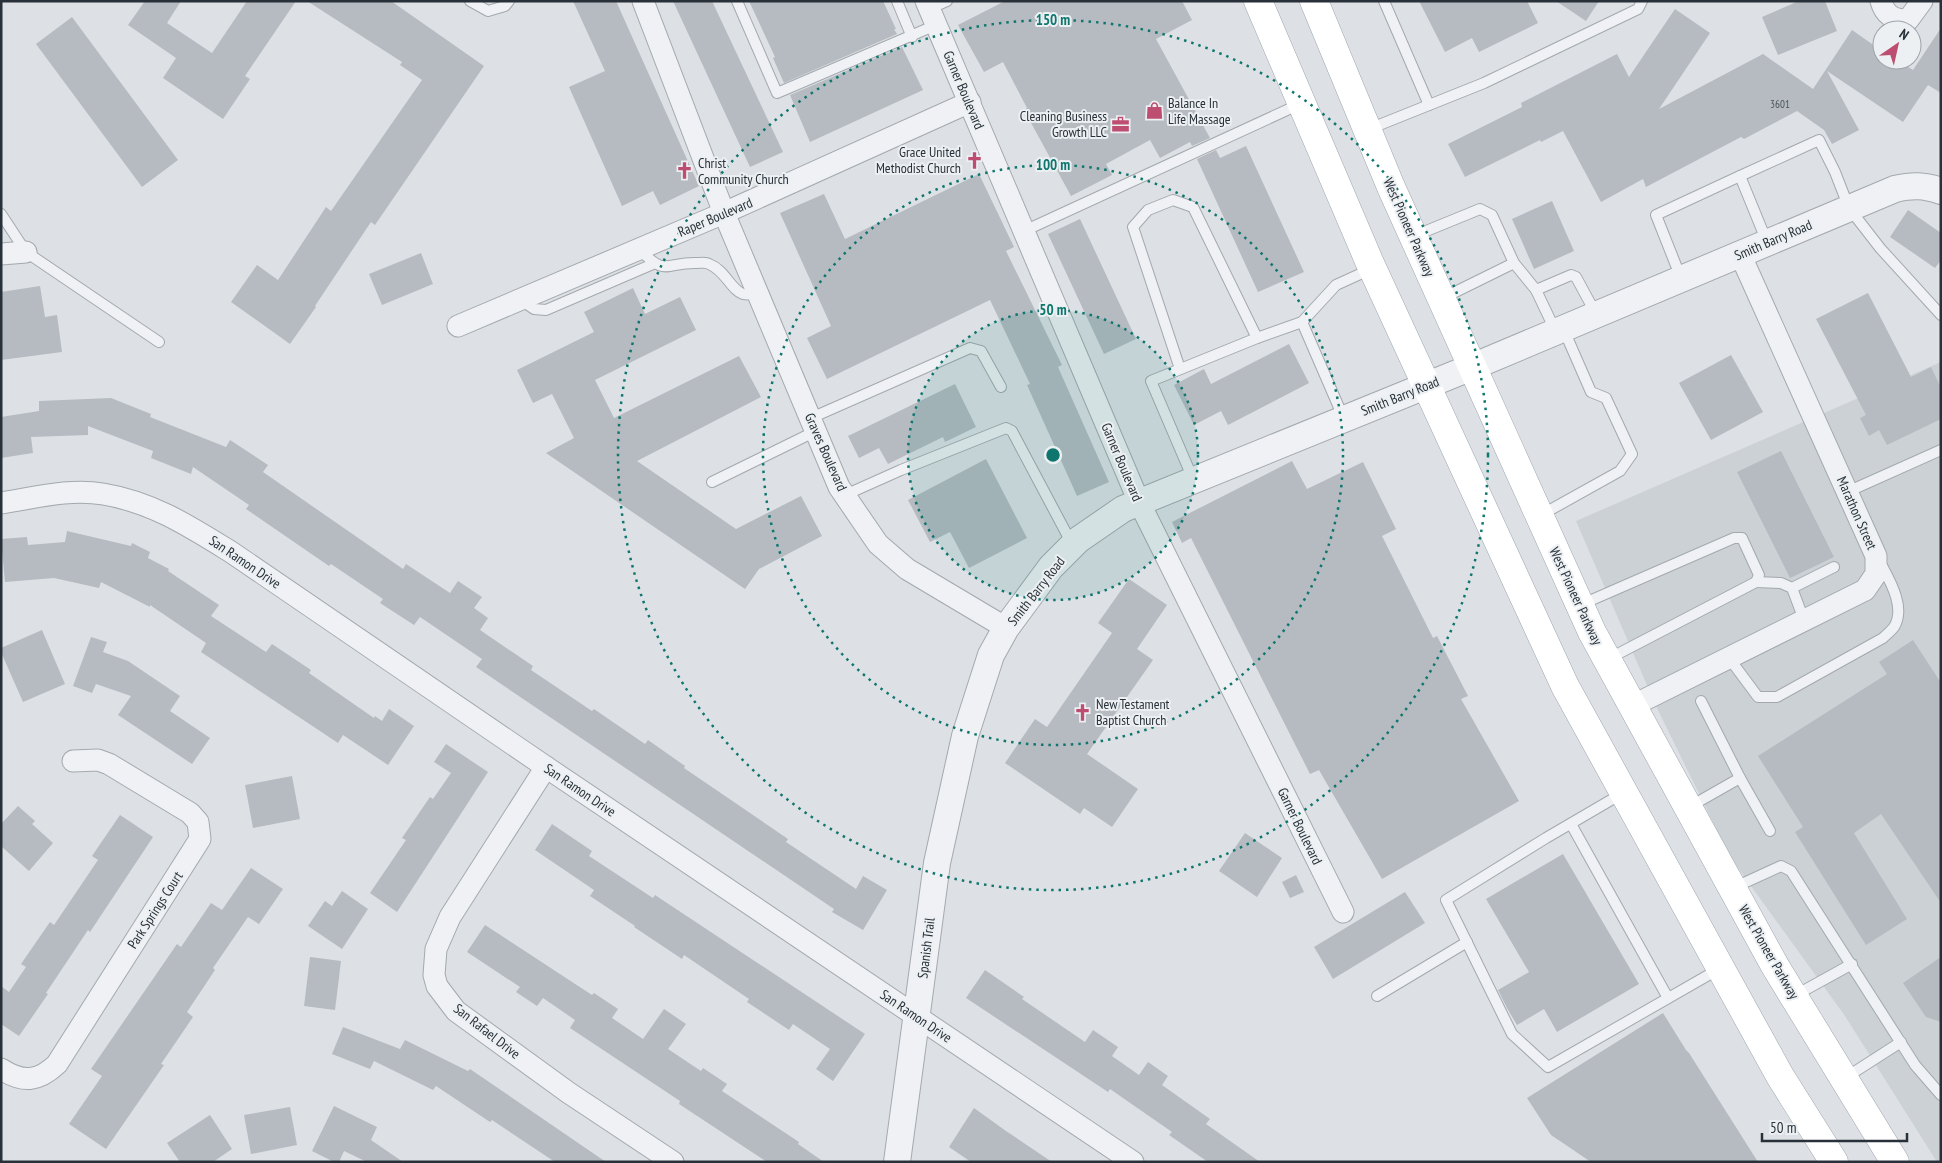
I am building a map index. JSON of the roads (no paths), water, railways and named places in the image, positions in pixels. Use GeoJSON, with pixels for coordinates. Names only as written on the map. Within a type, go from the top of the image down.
{"type":"FeatureCollection","features":[{"type":"Feature","properties":{"kind":"main road"},"geometry":{"type":"LineString","coordinates":[[1258,1],[1372,268],[1565,686],[1780,1076],[1834,1162]]}},
{"type":"Feature","properties":{"kind":"main road","name":"West Pioneer Parkway"},"geometry":{"type":"LineString","coordinates":[[1314,1],[1440,299],[1579,605],[1607,660],[1732,888],[1794,996],[1895,1162]]}},
{"type":"Feature","properties":{"kind":"street","name":"Graves Boulevard"},"geometry":{"type":"LineString","coordinates":[[643,1],[724,213],[840,487],[878,544],[907,569],[1006,628]]}},
{"type":"Feature","properties":{"kind":"street"},"geometry":{"type":"LineString","coordinates":[[1881,1],[1883,10],[1887,15],[1900,20],[1908,20],[1922,1]]}},
{"type":"Feature","properties":{"kind":"street","name":"Garner Boulevard"},"geometry":{"type":"LineString","coordinates":[[934,9],[1024,232],[1139,502],[1343,912]]}},
{"type":"Feature","properties":{"kind":"street","name":"Raper Boulevard"},"geometry":{"type":"LineString","coordinates":[[458,326],[520,299],[646,257],[724,213],[970,102]]}},
{"type":"Feature","properties":{"kind":"street","name":"Smith Barry Road"},"geometry":{"type":"LineString","coordinates":[[965,736],[991,655],[1006,628],[1051,567],[1073,545],[1123,509],[1472,367],[1895,189],[1911,185],[1927,186],[1941,191]]}},
{"type":"Feature","properties":{"kind":"street"},"geometry":{"type":"LineString","coordinates":[[1,254],[26,252]]}},
{"type":"Feature","properties":{"kind":"street","name":"Marathon Street"},"geometry":{"type":"LineString","coordinates":[[1632,706],[1865,590],[1876,574],[1876,556],[1740,254]]}},
{"type":"Feature","properties":{"kind":"street","name":"San Ramon Drive"},"geometry":{"type":"LineString","coordinates":[[1,503],[66,493],[102,494],[155,508],[184,522],[1133,1162]]}},
{"type":"Feature","properties":{"kind":"street","name":"Spanish Trail"},"geometry":{"type":"LineString","coordinates":[[897,1162],[937,862],[965,736]]}},
{"type":"Feature","properties":{"kind":"street","name":"Park Springs Court"},"geometry":{"type":"LineString","coordinates":[[1,1070],[17,1078],[30,1079],[48,1072],[57,1064],[200,839],[198,822],[190,813],[109,764],[98,760],[73,761]]}},
{"type":"Feature","properties":{"kind":"street","name":"San Rafael Drive"},"geometry":{"type":"LineString","coordinates":[[546,767],[450,917],[436,949],[434,974],[437,986],[456,1011],[569,1093],[673,1162]]}},
{"type":"Feature","properties":{"kind":"lane"},"geometry":{"type":"LineString","coordinates":[[470,1],[488,11],[505,6],[509,1]]}},
{"type":"Feature","properties":{"kind":"lane"},"geometry":{"type":"LineString","coordinates":[[737,1],[777,93],[912,36],[934,9]]}},
{"type":"Feature","properties":{"kind":"lane"},"geometry":{"type":"LineString","coordinates":[[898,1],[912,36]]}},
{"type":"Feature","properties":{"kind":"lane"},"geometry":{"type":"LineString","coordinates":[[1384,1],[1429,105]]}},
{"type":"Feature","properties":{"kind":"lane"},"geometry":{"type":"LineString","coordinates":[[1367,130],[1484,83],[1638,10],[1642,1]]}},
{"type":"Feature","properties":{"kind":"lane"},"geometry":{"type":"LineString","coordinates":[[1024,232],[1302,103]]}},
{"type":"Feature","properties":{"kind":"lane"},"geometry":{"type":"LineString","coordinates":[[1681,278],[1656,215],[1819,140],[1835,172],[1849,208],[1880,248],[1941,315]]}},
{"type":"Feature","properties":{"kind":"lane"},"geometry":{"type":"LineString","coordinates":[[1740,176],[1767,242]]}},
{"type":"Feature","properties":{"kind":"lane"},"geometry":{"type":"LineString","coordinates":[[1180,369],[1133,227],[1148,210],[1173,200],[1193,207],[1257,338]]}},
{"type":"Feature","properties":{"kind":"lane"},"geometry":{"type":"LineString","coordinates":[[1413,236],[1480,209],[1492,214],[1514,263],[1536,290],[1559,329],[1591,392],[1606,398],[1632,454],[1620,471],[1539,516]]}},
{"type":"Feature","properties":{"kind":"lane"},"geometry":{"type":"LineString","coordinates":[[1,214],[26,252],[159,342]]}},
{"type":"Feature","properties":{"kind":"lane"},"geometry":{"type":"LineString","coordinates":[[646,257],[668,268],[691,263],[708,263],[724,274],[734,288],[743,294],[758,293]]}},
{"type":"Feature","properties":{"kind":"lane"},"geometry":{"type":"LineString","coordinates":[[1440,299],[1514,263]]}},
{"type":"Feature","properties":{"kind":"lane"},"geometry":{"type":"LineString","coordinates":[[1193,480],[1151,380],[1302,322],[1336,285],[1372,268]]}},
{"type":"Feature","properties":{"kind":"lane"},"geometry":{"type":"LineString","coordinates":[[1536,290],[1571,275],[1576,277],[1596,314]]}},
{"type":"Feature","properties":{"kind":"lane"},"geometry":{"type":"LineString","coordinates":[[1302,322],[1344,419]]}},
{"type":"Feature","properties":{"kind":"lane"},"geometry":{"type":"LineString","coordinates":[[712,482],[813,425],[970,348],[981,351],[1001,387]]}},
{"type":"Feature","properties":{"kind":"lane"},"geometry":{"type":"LineString","coordinates":[[845,495],[901,470],[1006,428],[1012,431],[1073,545]]}},
{"type":"Feature","properties":{"kind":"lane"},"geometry":{"type":"LineString","coordinates":[[1847,492],[1941,450]]}},
{"type":"Feature","properties":{"kind":"lane"},"geometry":{"type":"LineString","coordinates":[[1579,605],[1734,538],[1742,538],[1759,575],[1756,582]]}},
{"type":"Feature","properties":{"kind":"lane"},"geometry":{"type":"LineString","coordinates":[[1729,658],[1758,697],[1777,698],[1883,638],[1894,626],[1898,612],[1897,599],[1876,556]]}},
{"type":"Feature","properties":{"kind":"lane"},"geometry":{"type":"LineString","coordinates":[[1792,588],[1834,567]]}},
{"type":"Feature","properties":{"kind":"lane"},"geometry":{"type":"LineString","coordinates":[[1607,660],[1756,582],[1781,583],[1792,588],[1804,620]]}},
{"type":"Feature","properties":{"kind":"lane"},"geometry":{"type":"LineString","coordinates":[[1701,701],[1740,778],[1770,831]]}},
{"type":"Feature","properties":{"kind":"lane"},"geometry":{"type":"LineString","coordinates":[[1688,808],[1740,778]]}},
{"type":"Feature","properties":{"kind":"lane"},"geometry":{"type":"LineString","coordinates":[[1624,792],[1446,900],[1512,1034],[1548,1067],[1720,968]]}},
{"type":"Feature","properties":{"kind":"lane"},"geometry":{"type":"LineString","coordinates":[[1571,824],[1668,998]]}},
{"type":"Feature","properties":{"kind":"lane"},"geometry":{"type":"LineString","coordinates":[[1732,888],[1781,866],[1791,871],[1915,1065],[1941,1095]]}},
{"type":"Feature","properties":{"kind":"lane"},"geometry":{"type":"LineString","coordinates":[[1377,996],[1467,942]]}},
{"type":"Feature","properties":{"kind":"lane"},"geometry":{"type":"LineString","coordinates":[[1794,996],[1852,964]]}},
{"type":"Feature","properties":{"kind":"lane"},"geometry":{"type":"LineString","coordinates":[[1844,1078],[1900,1042]]}},
{"type":"Feature","properties":{"kind":"place","name":"Balance In Life Massage"},"geometry":{"type":"Point","coordinates":[1154,111]}},
{"type":"Feature","properties":{"kind":"place","name":"Cleaning Business Growth LLC"},"geometry":{"type":"Point","coordinates":[1121,124]}},
{"type":"Feature","properties":{"kind":"place","name":"Grace United Methodist Church"},"geometry":{"type":"Point","coordinates":[975,160]}},
{"type":"Feature","properties":{"kind":"place","name":"Christ Community Church"},"geometry":{"type":"Point","coordinates":[684,171]}},
{"type":"Feature","properties":{"kind":"place","name":"New Testament Baptist Church"},"geometry":{"type":"Point","coordinates":[1082,712]}}]}
